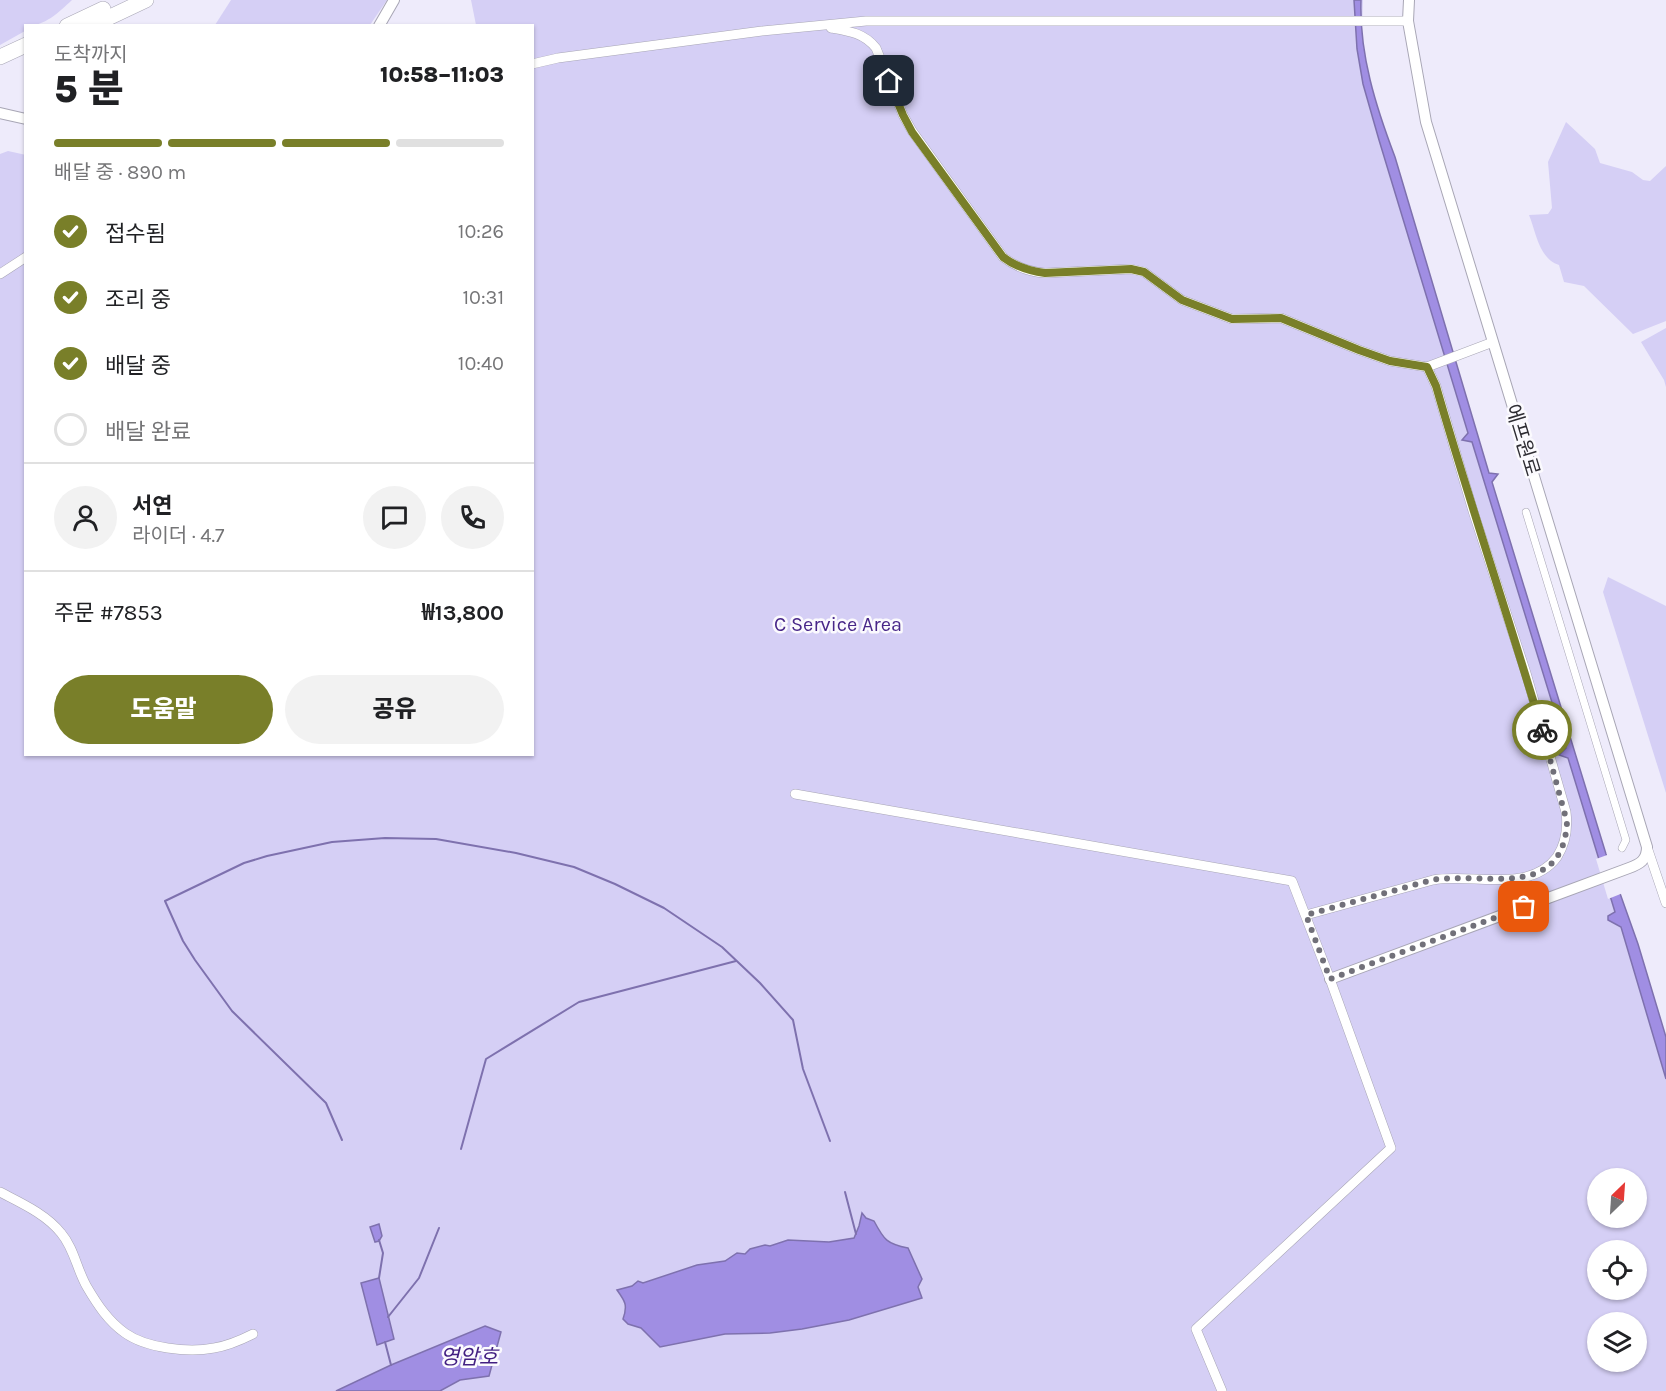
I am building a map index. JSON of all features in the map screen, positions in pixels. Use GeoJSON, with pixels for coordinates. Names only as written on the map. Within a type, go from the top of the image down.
{"type":"FeatureCollection","features":[{"type":"Feature","properties":{"kind":"highway"},"geometry":{"type":"LineString","coordinates":[[71,24],[122,0]]}},
{"type":"Feature","properties":{"kind":"highway"},"geometry":{"type":"LineString","coordinates":[[95,24],[146,0]]}},
{"type":"Feature","properties":{"kind":"highway"},"geometry":{"type":"LineString","coordinates":[[0,57],[24,46]]}},
{"type":"Feature","properties":{"kind":"highway"},"geometry":{"type":"LineString","coordinates":[[0,68],[24,57]]}},
{"type":"Feature","properties":{"kind":"street"},"geometry":{"type":"LineString","coordinates":[[380,24],[394,0]]}},
{"type":"Feature","properties":{"kind":"street","name":"에프원로"},"geometry":{"type":"LineString","coordinates":[[1409,0],[1408,21],[1426,122],[1647,847]]}},
{"type":"Feature","properties":{"kind":"street"},"geometry":{"type":"LineString","coordinates":[[534,64],[558,58],[811,26],[880,21],[1408,21]]}},
{"type":"Feature","properties":{"kind":"street"},"geometry":{"type":"LineString","coordinates":[[880,21],[873,23],[870,33],[912,132],[1003,257],[1012,264],[1034,272],[1045,273],[1131,269],[1144,272],[1182,300],[1232,319],[1281,318],[1390,361],[1427,367],[1493,342]]}},
{"type":"Feature","properties":{"kind":"street"},"geometry":{"type":"LineString","coordinates":[[811,26],[848,30],[868,38],[876,48]]}},
{"type":"Feature","properties":{"kind":"street"},"geometry":{"type":"LineString","coordinates":[[0,113],[24,119]]}},
{"type":"Feature","properties":{"kind":"street"},"geometry":{"type":"LineString","coordinates":[[0,274],[24,258]]}},
{"type":"Feature","properties":{"kind":"street"},"geometry":{"type":"LineString","coordinates":[[1306,915],[1448,877],[1499,880],[1526,877],[1554,861],[1567,833],[1566,812],[1526,673],[1473,511],[1436,386],[1427,367]]}},
{"type":"Feature","properties":{"kind":"street"},"geometry":{"type":"LineString","coordinates":[[1526,512],[1626,840],[1622,848]]}},
{"type":"Feature","properties":{"kind":"street"},"geometry":{"type":"LineString","coordinates":[[795,794],[1293,881],[1391,1148],[1196,1329],[1222,1391]]}},
{"type":"Feature","properties":{"kind":"street"},"geometry":{"type":"LineString","coordinates":[[1330,979],[1629,868],[1643,861],[1647,847]]}},
{"type":"Feature","properties":{"kind":"street"},"geometry":{"type":"LineString","coordinates":[[1647,847],[1666,903]]}},
{"type":"Feature","properties":{"kind":"street"},"geometry":{"type":"LineString","coordinates":[[0,1192],[39,1213],[62,1233],[100,1309],[115,1325],[138,1341],[153,1346],[198,1350],[231,1344],[253,1335]]}},
{"type":"Feature","properties":{"kind":"green space"},"geometry":{"type":"Polygon","coordinates":[[[0,0],[72,0],[51,18],[39,24],[24,24],[24,32],[0,45],[0,0]]]}},
{"type":"Feature","properties":{"kind":"green space"},"geometry":{"type":"Polygon","coordinates":[[[231,0],[387,0],[371,24],[216,24],[231,0]]]}},
{"type":"Feature","properties":{"kind":"green space","name":"C Service Area"},"geometry":{"type":"Polygon","coordinates":[[[471,0],[1363,0],[1361,67],[1666,1062],[1666,1391],[0,1391],[0,154],[8,151],[24,155],[24,756],[534,756],[534,24],[476,24],[471,0]]]}},
{"type":"Feature","properties":{"kind":"green space"},"geometry":{"type":"Polygon","coordinates":[[[1566,122],[1595,149],[1600,163],[1632,172],[1643,180],[1650,181],[1666,166],[1666,321],[1633,334],[1584,286],[1564,282],[1559,265],[1552,262],[1543,251],[1529,215],[1548,214],[1552,208],[1548,162],[1566,122]]]}},
{"type":"Feature","properties":{"kind":"green space"},"geometry":{"type":"Polygon","coordinates":[[[1666,328],[1666,387],[1641,342],[1666,328]]]}},
{"type":"Feature","properties":{"kind":"green space"},"geometry":{"type":"Polygon","coordinates":[[[1608,577],[1666,606],[1666,793],[1603,592],[1608,577]]]}},
{"type":"Feature","properties":{"kind":"water"},"geometry":{"type":"Polygon","coordinates":[[[1354,0],[1361,0],[1363,40],[1375,100],[1395,157],[1489,473],[1498,474],[1492,482],[1606,854],[1638,944],[1666,1037],[1666,1079],[1621,927],[1608,920],[1608,916],[1615,912],[1568,758],[1559,755],[1566,748],[1472,442],[1462,440],[1468,433],[1363,84],[1357,49],[1354,0]]]}},
{"type":"Feature","properties":{"kind":"water"},"geometry":{"type":"Polygon","coordinates":[[[862,1213],[866,1218],[874,1221],[887,1240],[895,1245],[908,1248],[922,1279],[918,1287],[922,1298],[849,1320],[802,1329],[770,1333],[725,1334],[660,1347],[641,1328],[628,1324],[623,1319],[625,1303],[617,1290],[632,1286],[638,1281],[643,1283],[697,1265],[725,1261],[737,1253],[745,1254],[750,1249],[765,1245],[770,1246],[788,1240],[829,1242],[854,1238],[862,1213]]]}},
{"type":"Feature","properties":{"kind":"water"},"geometry":{"type":"Polygon","coordinates":[[[379,1224],[382,1236],[379,1241],[375,1242],[370,1227],[379,1224]]]}},
{"type":"Feature","properties":{"kind":"water"},"geometry":{"type":"Polygon","coordinates":[[[379,1278],[394,1339],[377,1345],[361,1283],[379,1278]]]}},
{"type":"Feature","properties":{"kind":"water","name":"영암호"},"geometry":{"type":"Polygon","coordinates":[[[485,1326],[501,1332],[489,1376],[460,1380],[440,1391],[336,1391],[391,1365],[485,1326]]]}},
{"type":"Feature","properties":{"kind":"pier"},"geometry":{"type":"Polygon","coordinates":[[[1610,854],[1623,893],[1608,899],[1596,859],[1610,854]]]}},
{"type":"Feature","properties":{"kind":"waterway"},"geometry":{"type":"LineString","coordinates":[[342,1140],[326,1103],[232,1011],[183,941],[165,901],[244,863],[267,856],[332,842],[385,838],[436,839],[516,853],[574,867],[664,908],[722,947],[760,983],[793,1020],[803,1069],[830,1141]]}},
{"type":"Feature","properties":{"kind":"waterway"},"geometry":{"type":"LineString","coordinates":[[461,1149],[486,1059],[579,1002],[736,961]]}},
{"type":"Feature","properties":{"kind":"waterway"},"geometry":{"type":"LineString","coordinates":[[845,1192],[856,1234]]}},
{"type":"Feature","properties":{"kind":"waterway"},"geometry":{"type":"LineString","coordinates":[[388,1317],[419,1278],[439,1228]]}},
{"type":"Feature","properties":{"kind":"waterway"},"geometry":{"type":"LineString","coordinates":[[379,1240],[383,1253],[379,1278]]}},
{"type":"Feature","properties":{"kind":"waterway"},"geometry":{"type":"LineString","coordinates":[[385,1342],[391,1365]]}},
{"type":"Feature","properties":{"kind":"way so far"},"geometry":{"type":"LineString","coordinates":[[1524,907],[1330,979],[1306,915],[1432,880],[1448,877],[1512,879],[1526,877],[1547,867],[1560,852],[1567,833],[1567,822],[1542,730]]}},
{"type":"Feature","properties":{"kind":"route"},"geometry":{"type":"LineString","coordinates":[[889,81],[912,132],[1003,257],[1012,264],[1034,272],[1045,273],[1131,269],[1144,272],[1182,300],[1232,319],[1281,318],[1390,361],[1427,367],[1436,386],[1542,730]]}}]}
